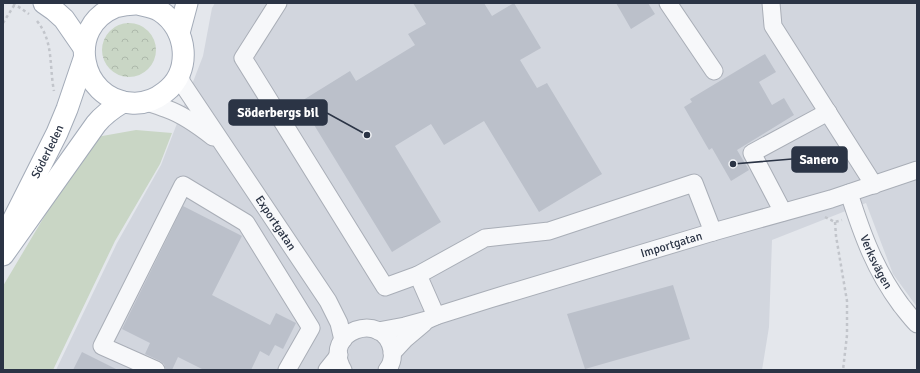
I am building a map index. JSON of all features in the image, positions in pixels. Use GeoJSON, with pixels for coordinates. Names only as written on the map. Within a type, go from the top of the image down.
{"type":"FeatureCollection","features":[{"type":"Feature","properties":{"kind":"main road"},"geometry":{"type":"LineString","coordinates":[[44,3],[64,19],[84,54],[88,73],[95,85],[115,99],[135,103],[146,102],[157,98],[174,84],[179,74],[184,54],[179,33],[168,17],[160,11],[139,4],[125,4],[105,13],[97,20],[86,38],[84,54]]}},
{"type":"Feature","properties":{"kind":"main road"},"geometry":{"type":"LineString","coordinates":[[179,33],[187,3]]}},
{"type":"Feature","properties":{"kind":"main road","name":"Söderleden"},"geometry":{"type":"LineString","coordinates":[[6,246],[67,109],[84,54]]}},
{"type":"Feature","properties":{"kind":"main road","name":"Söderleden"},"geometry":{"type":"LineString","coordinates":[[6,246],[72,134],[93,105],[115,99]]}},
{"type":"Feature","properties":{"kind":"street"},"geometry":{"type":"LineString","coordinates":[[278,3],[243,58],[385,287],[418,275],[485,238],[549,231],[694,183],[713,232]]}},
{"type":"Feature","properties":{"kind":"street"},"geometry":{"type":"LineString","coordinates":[[668,3],[714,71]]}},
{"type":"Feature","properties":{"kind":"street"},"geometry":{"type":"LineString","coordinates":[[771,3],[773,26],[874,185]]}},
{"type":"Feature","properties":{"kind":"street","name":"Exportgatan"},"geometry":{"type":"LineString","coordinates":[[179,74],[182,82],[223,145],[328,301],[339,323],[342,355]]}},
{"type":"Feature","properties":{"kind":"street","name":"Exportgatan"},"geometry":{"type":"LineString","coordinates":[[146,102],[168,109],[183,116],[223,145]]}},
{"type":"Feature","properties":{"kind":"street"},"geometry":{"type":"LineString","coordinates":[[783,212],[752,153],[828,112]]}},
{"type":"Feature","properties":{"kind":"street","name":"Importgatan"},"geometry":{"type":"LineString","coordinates":[[378,331],[404,326],[431,318],[713,232],[849,193],[917,170]]}},
{"type":"Feature","properties":{"kind":"street"},"geometry":{"type":"LineString","coordinates":[[156,370],[102,346],[183,185],[246,223],[311,328],[287,370]]}},
{"type":"Feature","properties":{"kind":"street","name":"Verksvägen"},"geometry":{"type":"LineString","coordinates":[[849,193],[868,248],[882,278],[917,324]]}},
{"type":"Feature","properties":{"kind":"street"},"geometry":{"type":"LineString","coordinates":[[418,275],[431,318]]}},
{"type":"Feature","properties":{"kind":"street","name":"Exportgatan"},"geometry":{"type":"LineString","coordinates":[[328,301],[360,328]]}},
{"type":"Feature","properties":{"kind":"street","name":"Importgatan"},"geometry":{"type":"LineString","coordinates":[[390,365],[405,339],[431,318]]}},
{"type":"Feature","properties":{"kind":"street"},"geometry":{"type":"LineString","coordinates":[[326,370],[342,355],[351,332],[360,328],[378,331],[384,335],[391,346],[390,365]]}},
{"type":"Feature","properties":{"kind":"path"},"geometry":{"type":"LineString","coordinates":[[3,23],[15,4]]}},
{"type":"Feature","properties":{"kind":"path"},"geometry":{"type":"LineString","coordinates":[[835,222],[847,301],[847,335],[843,370]]}},
{"type":"Feature","properties":{"kind":"shaded area"},"geometry":{"type":"Polygon","coordinates":[[[215,3],[917,3],[917,307],[893,274],[866,203],[772,240],[769,327],[762,370],[56,370],[117,243],[161,165],[203,56],[212,8],[215,3]]]}},
{"type":"Feature","properties":{"kind":"green space"},"geometry":{"type":"Polygon","coordinates":[[[129,23],[139,25],[148,31],[154,40],[156,50],[154,60],[148,69],[139,75],[129,77],[119,75],[110,69],[104,60],[102,50],[104,40],[110,31],[119,25],[129,23]]]}},
{"type":"Feature","properties":{"kind":"green space"},"geometry":{"type":"Polygon","coordinates":[[[136,130],[172,133],[160,164],[115,241],[53,370],[3,370],[3,286],[91,138],[136,130]]]}},
{"type":"Feature","properties":{"kind":"building"},"geometry":{"type":"Polygon","coordinates":[[[413,3],[484,3],[492,16],[514,3],[541,48],[520,60],[537,88],[547,83],[602,174],[539,212],[484,121],[444,145],[431,124],[395,146],[441,222],[392,252],[300,102],[350,71],[356,81],[415,45],[408,34],[426,24],[413,3]]]}},
{"type":"Feature","properties":{"kind":"building"},"geometry":{"type":"Polygon","coordinates":[[[616,3],[648,3],[655,14],[631,29],[616,3]]]}},
{"type":"Feature","properties":{"kind":"building"},"geometry":{"type":"Polygon","coordinates":[[[765,54],[776,72],[759,82],[772,105],[784,98],[794,115],[737,150],[749,170],[731,181],[712,148],[709,150],[684,107],[692,102],[690,99],[765,54]]]}},
{"type":"Feature","properties":{"kind":"building"},"geometry":{"type":"Polygon","coordinates":[[[183,206],[242,236],[212,295],[270,325],[276,313],[296,323],[283,349],[275,345],[269,356],[260,351],[251,370],[204,370],[178,357],[172,370],[166,370],[164,364],[145,354],[150,343],[122,329],[183,206]]]}},
{"type":"Feature","properties":{"kind":"building"},"geometry":{"type":"Polygon","coordinates":[[[673,285],[690,339],[585,369],[567,314],[673,285]]]}},
{"type":"Feature","properties":{"kind":"building"},"geometry":{"type":"Polygon","coordinates":[[[82,352],[118,370],[73,370],[82,352]]]}},
{"type":"Feature","properties":{"kind":"place","name":"Söderbergs bil"},"geometry":{"type":"Point","coordinates":[367,135]}},
{"type":"Feature","properties":{"kind":"place","name":"Sanero"},"geometry":{"type":"Point","coordinates":[733,164]}}]}
